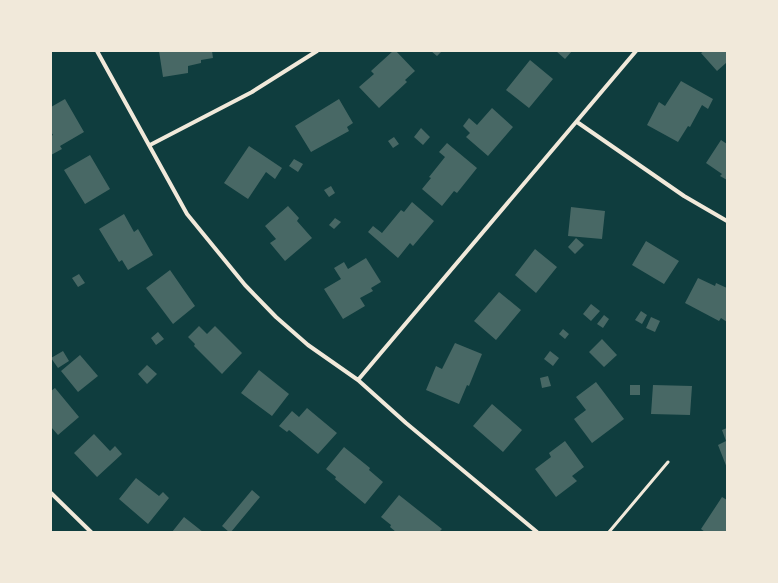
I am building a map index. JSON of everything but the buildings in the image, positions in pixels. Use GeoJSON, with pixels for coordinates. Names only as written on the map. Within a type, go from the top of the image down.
{"type":"FeatureCollection","features":[{"type":"Feature","properties":{"kind":"street"},"geometry":{"type":"LineString","coordinates":[[97,51],[187,214],[245,285],[276,317],[308,345],[358,380],[406,423],[537,532]]}},
{"type":"Feature","properties":{"kind":"street"},"geometry":{"type":"LineString","coordinates":[[150,145],[252,92],[318,51]]}},
{"type":"Feature","properties":{"kind":"street"},"geometry":{"type":"LineString","coordinates":[[358,380],[636,51]]}},
{"type":"Feature","properties":{"kind":"street"},"geometry":{"type":"LineString","coordinates":[[577,122],[684,196],[727,220]]}},
{"type":"Feature","properties":{"kind":"street"},"geometry":{"type":"LineString","coordinates":[[51,493],[91,532]]}},
{"type":"Feature","properties":{"kind":"lane"},"geometry":{"type":"LineString","coordinates":[[609,532],[668,462]]}}]}
